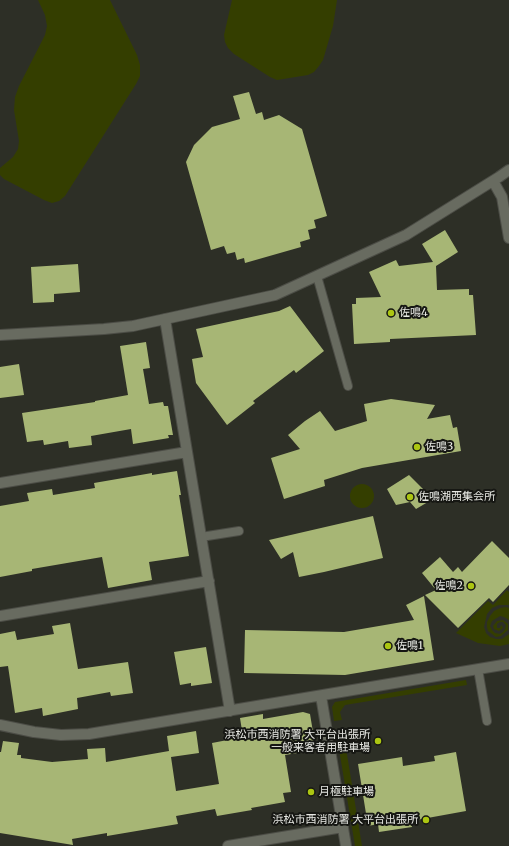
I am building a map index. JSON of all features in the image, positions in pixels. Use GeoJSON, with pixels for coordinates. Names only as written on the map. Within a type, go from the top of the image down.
{"type":"FeatureCollection","features":[{"type":"Feature","properties":{"kind":"street"},"geometry":{"type":"LineString","coordinates":[[0,335],[133,326],[275,295],[406,235],[509,170]]}},
{"type":"Feature","properties":{"kind":"street"},"geometry":{"type":"LineString","coordinates":[[493,181],[502,197],[509,238]]}},
{"type":"Feature","properties":{"kind":"street"},"geometry":{"type":"LineString","coordinates":[[165,319],[230,711]]}},
{"type":"Feature","properties":{"kind":"street"},"geometry":{"type":"LineString","coordinates":[[0,483],[187,452]]}},
{"type":"Feature","properties":{"kind":"street"},"geometry":{"type":"LineString","coordinates":[[0,616],[209,581]]}},
{"type":"Feature","properties":{"kind":"street"},"geometry":{"type":"LineString","coordinates":[[0,725],[34,732],[61,735],[89,734],[509,664]]}},
{"type":"Feature","properties":{"kind":"street"},"geometry":{"type":"LineString","coordinates":[[321,696],[346,846]]}},
{"type":"Feature","properties":{"kind":"street"},"geometry":{"type":"LineString","coordinates":[[228,846],[343,826]]}},
{"type":"Feature","properties":{"kind":"lane"},"geometry":{"type":"LineString","coordinates":[[317,276],[348,386]]}},
{"type":"Feature","properties":{"kind":"lane"},"geometry":{"type":"LineString","coordinates":[[201,537],[240,531]]}},
{"type":"Feature","properties":{"kind":"lane"},"geometry":{"type":"LineString","coordinates":[[478,670],[487,721]]}},
{"type":"Feature","properties":{"kind":"green space"},"geometry":{"type":"Polygon","coordinates":[[[38,0],[110,0],[137,55],[140,65],[140,76],[136,84],[65,196],[59,201],[52,203],[4,179],[0,175],[0,168],[13,157],[18,149],[19,141],[14,110],[15,97],[45,35],[47,26],[45,15],[38,0]]]}},
{"type":"Feature","properties":{"kind":"green space"},"geometry":{"type":"Polygon","coordinates":[[[232,0],[337,0],[333,26],[323,60],[319,66],[314,72],[308,75],[277,80],[234,54],[228,48],[224,35],[232,0]]]}},
{"type":"Feature","properties":{"kind":"green space"},"geometry":{"type":"Polygon","coordinates":[[[362,484],[371,487],[374,496],[371,505],[362,508],[353,505],[350,496],[353,487],[362,484]]]}},
{"type":"Feature","properties":{"kind":"green space"},"geometry":{"type":"Polygon","coordinates":[[[507,590],[509,592],[509,605],[499,605],[492,608],[487,614],[484,627],[486,633],[490,637],[496,639],[502,639],[509,634],[509,644],[500,646],[478,643],[456,633],[488,601],[493,605],[507,590]]]}},
{"type":"Feature","properties":{"kind":"green space"},"geometry":{"type":"Polygon","coordinates":[[[506,607],[509,608],[509,620],[500,616],[492,621],[490,626],[495,633],[500,634],[505,629],[506,625],[503,622],[497,624],[497,628],[500,628],[501,625],[503,628],[499,631],[494,629],[493,626],[497,621],[503,620],[508,624],[508,630],[501,636],[496,637],[488,631],[487,622],[494,611],[506,607]]]}},
{"type":"Feature","properties":{"kind":"green space"},"geometry":{"type":"Polygon","coordinates":[[[466,680],[467,685],[345,705],[340,712],[342,720],[334,721],[332,707],[335,702],[466,680]]]}},
{"type":"Feature","properties":{"kind":"green space"},"geometry":{"type":"Polygon","coordinates":[[[343,730],[362,846],[355,846],[336,731],[343,730]]]}},
{"type":"Feature","properties":{"kind":"building"},"geometry":{"type":"Polygon","coordinates":[[[249,92],[256,114],[262,112],[264,120],[279,115],[302,129],[327,216],[314,220],[316,228],[308,230],[310,239],[300,242],[301,247],[245,263],[244,258],[237,260],[235,252],[227,254],[224,246],[211,250],[186,162],[194,145],[212,127],[240,119],[233,96],[249,92]]]}},
{"type":"Feature","properties":{"kind":"building","name":"佐鳴4"},"geometry":{"type":"Polygon","coordinates":[[[445,230],[458,252],[436,266],[437,290],[469,289],[469,295],[473,295],[476,335],[390,339],[390,342],[354,344],[352,304],[356,304],[356,298],[381,297],[369,272],[396,260],[399,266],[433,262],[422,244],[445,230]]]}},
{"type":"Feature","properties":{"kind":"building"},"geometry":{"type":"Polygon","coordinates":[[[78,264],[80,292],[54,294],[54,302],[33,303],[31,267],[78,264]]]}},
{"type":"Feature","properties":{"kind":"building"},"geometry":{"type":"Polygon","coordinates":[[[290,306],[324,351],[296,373],[294,370],[253,401],[255,403],[227,425],[196,383],[192,359],[203,357],[196,329],[279,311],[290,306]]]}},
{"type":"Feature","properties":{"kind":"building"},"geometry":{"type":"Polygon","coordinates":[[[146,342],[150,368],[143,369],[149,404],[163,402],[164,406],[168,406],[173,435],[168,435],[169,438],[133,444],[131,429],[91,436],[92,445],[69,448],[68,441],[44,445],[43,440],[27,442],[22,413],[95,402],[128,395],[120,346],[146,342]]]}},
{"type":"Feature","properties":{"kind":"building"},"geometry":{"type":"Polygon","coordinates":[[[19,364],[24,395],[0,398],[0,367],[19,364]]]}},
{"type":"Feature","properties":{"kind":"building"},"geometry":{"type":"Polygon","coordinates":[[[391,399],[435,405],[427,419],[450,415],[453,428],[457,427],[461,451],[362,468],[324,480],[325,486],[284,499],[271,458],[300,449],[288,435],[320,411],[335,431],[367,421],[364,404],[391,399]]]}},
{"type":"Feature","properties":{"kind":"building"},"geometry":{"type":"Polygon","coordinates":[[[177,471],[181,495],[179,495],[189,556],[149,562],[152,580],[108,588],[102,557],[32,569],[32,571],[0,577],[0,506],[29,501],[27,493],[52,489],[53,495],[95,488],[94,483],[152,473],[152,475],[177,471]]]}},
{"type":"Feature","properties":{"kind":"building","name":"佐鳴湖西集会所"},"geometry":{"type":"Polygon","coordinates":[[[409,475],[433,499],[416,509],[410,502],[396,505],[387,489],[409,475]]]}},
{"type":"Feature","properties":{"kind":"building"},"geometry":{"type":"Polygon","coordinates":[[[373,516],[383,558],[324,572],[299,577],[293,552],[281,559],[269,540],[373,516]]]}},
{"type":"Feature","properties":{"kind":"building","name":"佐鳴2"},"geometry":{"type":"Polygon","coordinates":[[[492,541],[509,558],[509,585],[493,602],[489,598],[458,628],[425,595],[436,590],[422,573],[440,557],[453,572],[458,567],[462,572],[492,541]]]}},
{"type":"Feature","properties":{"kind":"building"},"geometry":{"type":"Polygon","coordinates":[[[424,596],[434,660],[345,675],[244,673],[245,630],[344,632],[414,620],[406,605],[424,596]]]}},
{"type":"Feature","properties":{"kind":"building"},"geometry":{"type":"Polygon","coordinates":[[[70,623],[78,669],[128,662],[133,693],[111,696],[110,692],[77,698],[78,709],[43,716],[42,708],[15,713],[8,666],[0,667],[0,634],[15,631],[17,640],[54,634],[52,626],[70,623]]]}},
{"type":"Feature","properties":{"kind":"building"},"geometry":{"type":"Polygon","coordinates":[[[206,647],[212,683],[191,686],[191,683],[180,685],[174,652],[206,647]]]}},
{"type":"Feature","properties":{"kind":"building"},"geometry":{"type":"Polygon","coordinates":[[[303,712],[310,714],[316,750],[285,755],[291,792],[283,793],[285,802],[217,816],[215,809],[176,816],[178,824],[107,836],[107,833],[72,839],[73,845],[0,833],[0,752],[3,741],[19,743],[17,755],[21,755],[21,758],[52,762],[88,759],[87,749],[105,748],[106,762],[169,751],[167,736],[196,731],[199,753],[171,757],[176,791],[219,784],[212,743],[243,737],[240,718],[263,714],[263,719],[303,712]]]}},
{"type":"Feature","properties":{"kind":"building"},"geometry":{"type":"Polygon","coordinates":[[[456,752],[466,811],[411,821],[412,827],[379,832],[378,824],[368,826],[358,764],[402,757],[403,766],[435,761],[434,756],[456,752]]]}},
{"type":"Feature","properties":{"kind":"place","name":"佐鳴4"},"geometry":{"type":"Point","coordinates":[391,313]}},
{"type":"Feature","properties":{"kind":"place","name":"佐鳴3"},"geometry":{"type":"Point","coordinates":[417,447]}},
{"type":"Feature","properties":{"kind":"place","name":"佐鳴湖西集会所"},"geometry":{"type":"Point","coordinates":[410,497]}},
{"type":"Feature","properties":{"kind":"place","name":"佐鳴2"},"geometry":{"type":"Point","coordinates":[471,586]}},
{"type":"Feature","properties":{"kind":"place","name":"佐鳴1"},"geometry":{"type":"Point","coordinates":[388,646]}},
{"type":"Feature","properties":{"kind":"place","name":"浜松市西消防署 大平台出張所 一般来客者用駐車場"},"geometry":{"type":"Point","coordinates":[378,741]}},
{"type":"Feature","properties":{"kind":"place","name":"月極駐車場"},"geometry":{"type":"Point","coordinates":[311,792]}},
{"type":"Feature","properties":{"kind":"place","name":"浜松市西消防署 大平台出張所"},"geometry":{"type":"Point","coordinates":[426,820]}}]}
